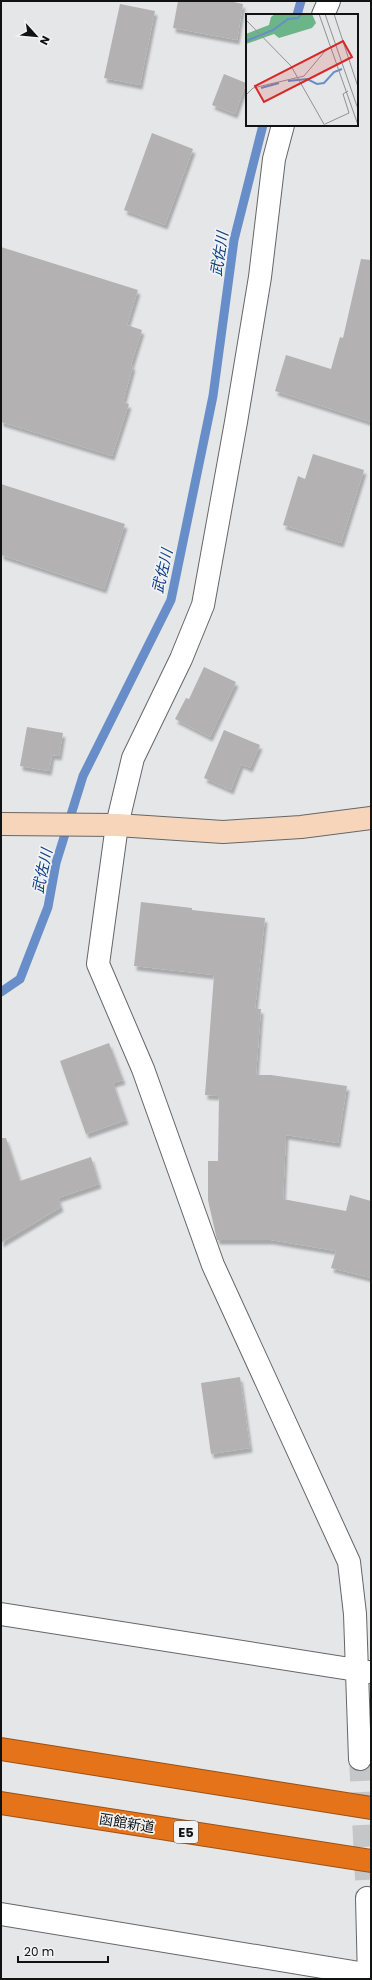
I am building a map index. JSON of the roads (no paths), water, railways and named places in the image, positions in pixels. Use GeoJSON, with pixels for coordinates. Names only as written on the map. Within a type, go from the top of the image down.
{"type":"FeatureCollection","features":[{"type":"Feature","properties":{"kind":"highway"},"geometry":{"type":"LineString","coordinates":[[1,1750],[371,1808]]}},
{"type":"Feature","properties":{"kind":"highway","name":"函館新道"},"geometry":{"type":"LineString","coordinates":[[1,1803],[371,1861]]}},
{"type":"Feature","properties":{"kind":"street"},"geometry":{"type":"LineString","coordinates":[[323,14],[329,1]]}},
{"type":"Feature","properties":{"kind":"street"},"geometry":{"type":"LineString","coordinates":[[284,126],[274,159],[259,284],[203,604],[182,659],[133,758],[117,825],[98,964],[143,1069],[213,1265],[350,1562],[355,1614],[364,1671],[360,1759]]}},
{"type":"Feature","properties":{"kind":"street"},"geometry":{"type":"LineString","coordinates":[[1,824],[117,825],[223,832],[301,827],[371,818]]}},
{"type":"Feature","properties":{"kind":"street"},"geometry":{"type":"LineString","coordinates":[[1,1614],[364,1671]]}},
{"type":"Feature","properties":{"kind":"street"},"geometry":{"type":"LineString","coordinates":[[1,1914],[369,1976],[366,1898]]}},
{"type":"Feature","properties":{"kind":"waterway","name":"武佐川"},"geometry":{"type":"LineString","coordinates":[[297,14],[301,1]]}},
{"type":"Feature","properties":{"kind":"waterway","name":"武佐川"},"geometry":{"type":"LineString","coordinates":[[1,992],[20,979],[48,907],[56,863],[83,776],[171,600],[213,396],[234,240],[263,126]]}},
{"type":"Feature","properties":{"kind":"tunnel"},"geometry":{"type":"LineString","coordinates":[[360,1759],[367,1898]]}}]}
